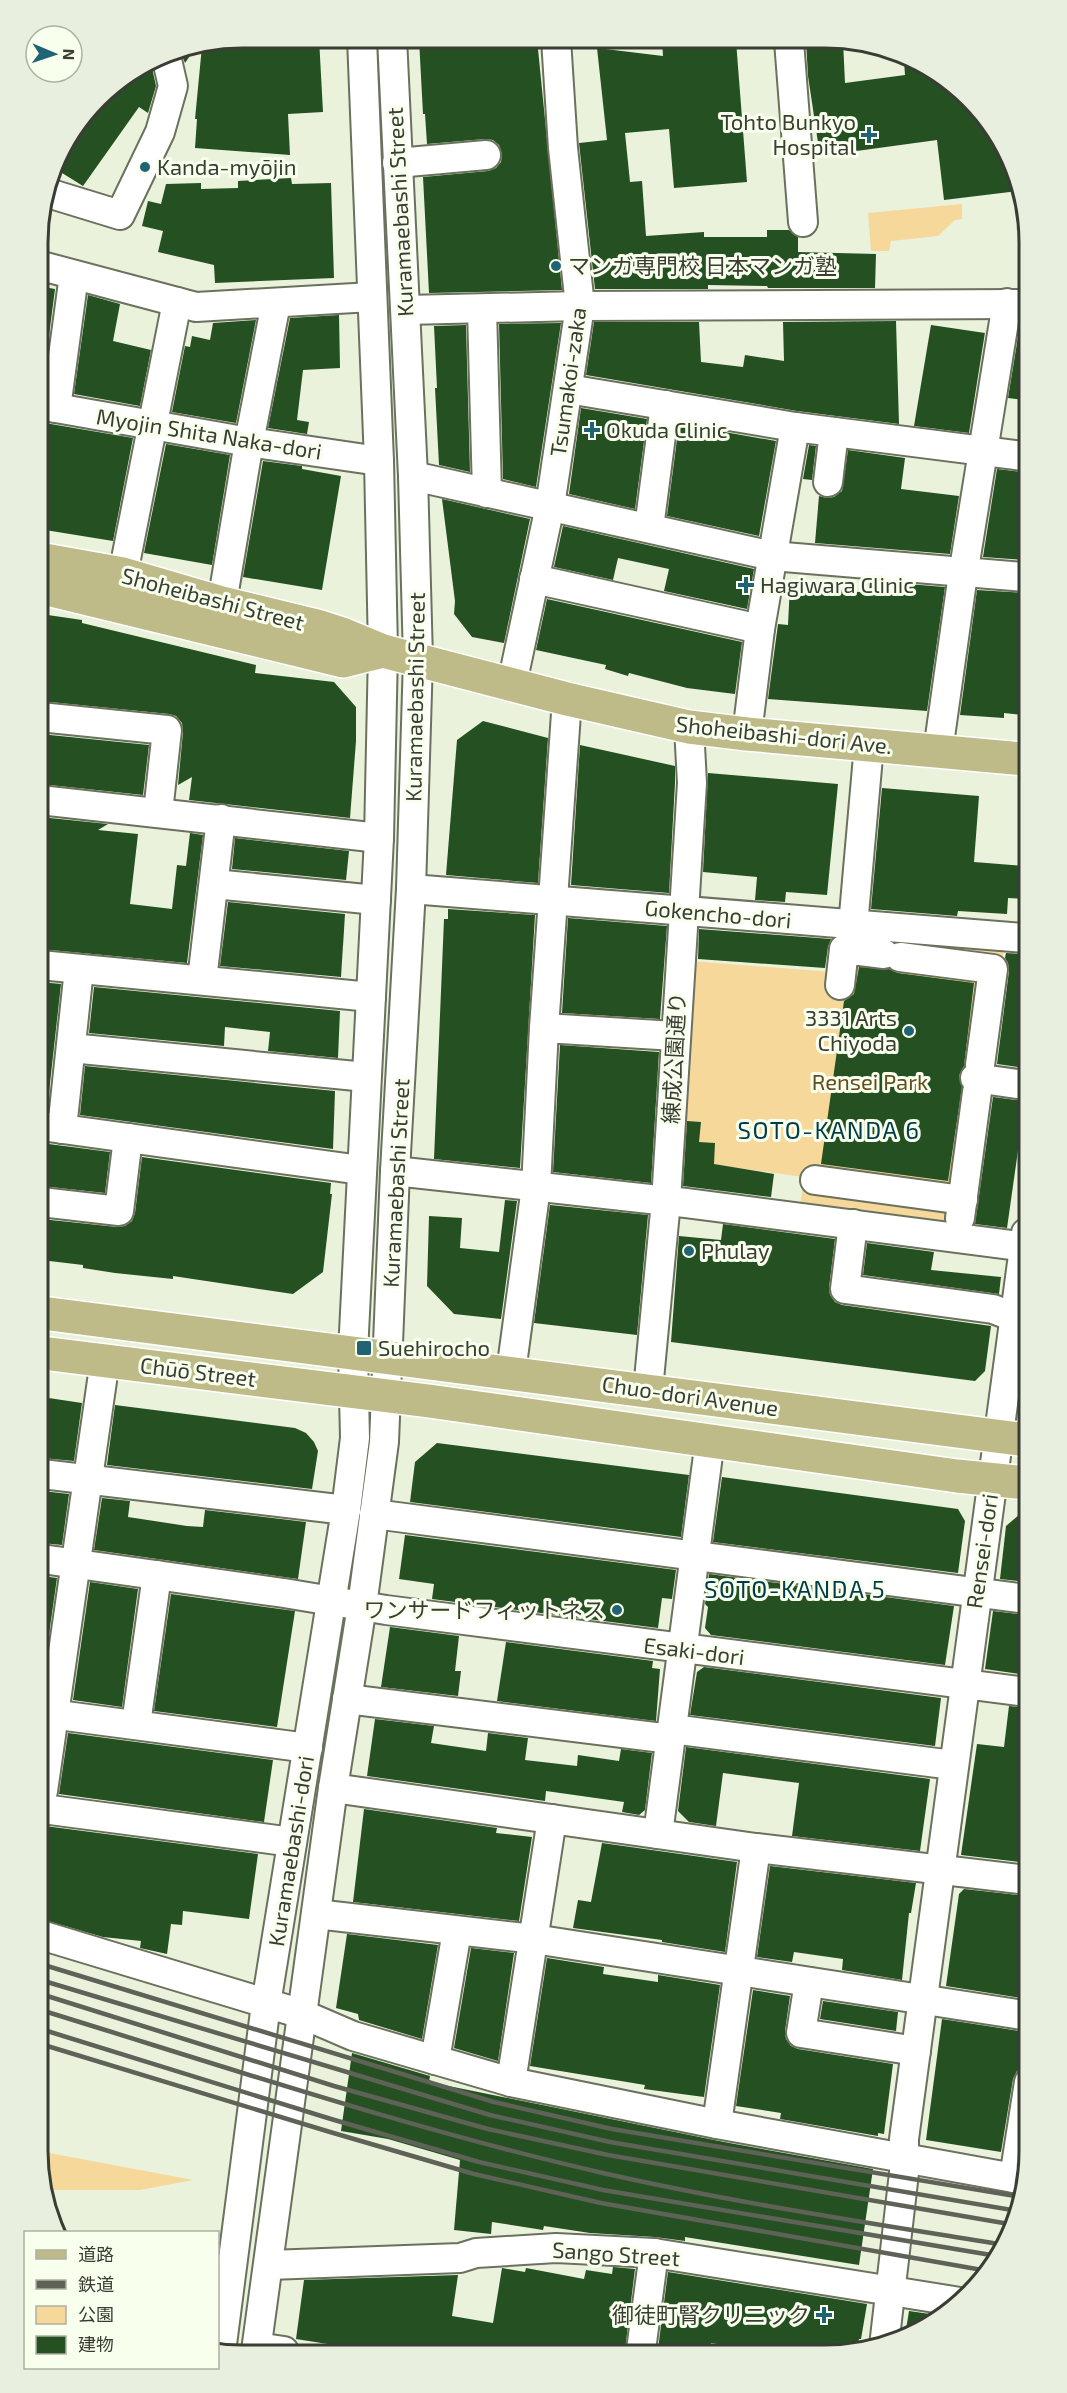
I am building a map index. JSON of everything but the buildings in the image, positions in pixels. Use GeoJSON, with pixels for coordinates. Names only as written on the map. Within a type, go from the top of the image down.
{"type":"FeatureCollection","features":[{"type":"Feature","properties":{"kind":"main road","name":"Shoheibashi Street"},"geometry":{"type":"LineString","coordinates":[[48,560],[123,574],[222,603],[334,631],[383,651],[512,684]]}},
{"type":"Feature","properties":{"kind":"main road","name":"Shoheibashi Street"},"geometry":{"type":"LineString","coordinates":[[48,589],[343,661],[383,651]]}},
{"type":"Feature","properties":{"kind":"main road","name":"Shoheibashi-dori Ave."},"geometry":{"type":"LineString","coordinates":[[512,684],[689,727],[1019,759]]}},
{"type":"Feature","properties":{"kind":"main road","name":"Chūō Street"},"geometry":{"type":"LineString","coordinates":[[48,1313],[353,1352]]}},
{"type":"Feature","properties":{"kind":"main road","name":"Chuo-dori Avenue"},"geometry":{"type":"LineString","coordinates":[[353,1352],[1012,1438]]}},
{"type":"Feature","properties":{"kind":"main road","name":"Chūō Street"},"geometry":{"type":"LineString","coordinates":[[48,1354],[369,1393]]}},
{"type":"Feature","properties":{"kind":"main road","name":"Chuo-dori Avenue"},"geometry":{"type":"LineString","coordinates":[[369,1393],[1019,1482]]}},
{"type":"Feature","properties":{"kind":"street","name":"Kuramaebashi Street"},"geometry":{"type":"LineString","coordinates":[[353,1352],[380,838],[383,651],[379,462],[362,48]]}},
{"type":"Feature","properties":{"kind":"street","name":"Kuramaebashi Street"},"geometry":{"type":"LineString","coordinates":[[387,1356],[411,889],[418,659],[413,476],[392,48]]}},
{"type":"Feature","properties":{"kind":"street","name":"Tsumakoi-zaka"},"geometry":{"type":"LineString","coordinates":[[512,684],[550,506],[580,306],[557,48]]}},
{"type":"Feature","properties":{"kind":"street"},"geometry":{"type":"LineString","coordinates":[[790,48],[803,222]]}},
{"type":"Feature","properties":{"kind":"street"},"geometry":{"type":"LineString","coordinates":[[54,195],[120,215],[160,132],[173,86],[168,63]]}},
{"type":"Feature","properties":{"kind":"street"},"geometry":{"type":"LineString","coordinates":[[397,163],[486,155]]}},
{"type":"Feature","properties":{"kind":"street"},"geometry":{"type":"LineString","coordinates":[[48,268],[196,307],[372,297]]}},
{"type":"Feature","properties":{"kind":"street"},"geometry":{"type":"LineString","coordinates":[[48,402],[74,275]]}},
{"type":"Feature","properties":{"kind":"street"},"geometry":{"type":"LineString","coordinates":[[123,574],[177,302]]}},
{"type":"Feature","properties":{"kind":"street"},"geometry":{"type":"LineString","coordinates":[[222,603],[249,442],[276,303]]}},
{"type":"Feature","properties":{"kind":"street"},"geometry":{"type":"LineString","coordinates":[[406,310],[580,306],[1015,304],[963,572],[938,751]]}},
{"type":"Feature","properties":{"kind":"street"},"geometry":{"type":"LineString","coordinates":[[482,309],[487,493]]}},
{"type":"Feature","properties":{"kind":"street"},"geometry":{"type":"LineString","coordinates":[[568,389],[795,428],[1019,455]]}},
{"type":"Feature","properties":{"kind":"street"},"geometry":{"type":"LineString","coordinates":[[649,528],[665,405]]}},
{"type":"Feature","properties":{"kind":"street","name":"Myojin Shita Naka-dori"},"geometry":{"type":"LineString","coordinates":[[48,407],[379,462]]}},
{"type":"Feature","properties":{"kind":"street"},"geometry":{"type":"LineString","coordinates":[[747,734],[760,629],[795,428]]}},
{"type":"Feature","properties":{"kind":"street"},"geometry":{"type":"LineString","coordinates":[[828,482],[834,432]]}},
{"type":"Feature","properties":{"kind":"street"},"geometry":{"type":"LineString","coordinates":[[413,476],[772,556],[1019,577]]}},
{"type":"Feature","properties":{"kind":"street"},"geometry":{"type":"LineString","coordinates":[[534,579],[760,629]]}},
{"type":"Feature","properties":{"kind":"street"},"geometry":{"type":"LineString","coordinates":[[511,1372],[536,1187],[544,1028],[567,699]]}},
{"type":"Feature","properties":{"kind":"street"},"geometry":{"type":"LineString","coordinates":[[48,718],[167,729],[158,812]]}},
{"type":"Feature","properties":{"kind":"street","name":"練成公園通り"},"geometry":{"type":"LineString","coordinates":[[648,1390],[666,1201],[692,783],[689,727]]}},
{"type":"Feature","properties":{"kind":"street"},"geometry":{"type":"LineString","coordinates":[[853,926],[869,745]]}},
{"type":"Feature","properties":{"kind":"street"},"geometry":{"type":"LineString","coordinates":[[48,801],[380,838]]}},
{"type":"Feature","properties":{"kind":"street"},"geometry":{"type":"LineString","coordinates":[[202,980],[221,819]]}},
{"type":"Feature","properties":{"kind":"street"},"geometry":{"type":"LineString","coordinates":[[214,884],[376,900]]}},
{"type":"Feature","properties":{"kind":"street","name":"Gokencho-dori"},"geometry":{"type":"LineString","coordinates":[[411,889],[1019,938]]}},
{"type":"Feature","properties":{"kind":"street"},"geometry":{"type":"LineString","coordinates":[[840,984],[844,949],[993,969],[957,1238]]}},
{"type":"Feature","properties":{"kind":"street"},"geometry":{"type":"LineString","coordinates":[[48,966],[371,997]]}},
{"type":"Feature","properties":{"kind":"street"},"geometry":{"type":"LineString","coordinates":[[79,969],[71,1048],[51,1128],[361,1170]]}},
{"type":"Feature","properties":{"kind":"street"},"geometry":{"type":"LineString","coordinates":[[544,1028],[675,1036]]}},
{"type":"Feature","properties":{"kind":"street"},"geometry":{"type":"LineString","coordinates":[[71,1048],[366,1077]]}},
{"type":"Feature","properties":{"kind":"street"},"geometry":{"type":"LineString","coordinates":[[977,1078],[1019,1084]]}},
{"type":"Feature","properties":{"kind":"street"},"geometry":{"type":"LineString","coordinates":[[48,1203],[119,1211],[129,1138]]}},
{"type":"Feature","properties":{"kind":"street"},"geometry":{"type":"LineString","coordinates":[[395,1172],[666,1201],[957,1238],[1019,1242]]}},
{"type":"Feature","properties":{"kind":"street"},"geometry":{"type":"LineString","coordinates":[[814,1180],[963,1200]]}},
{"type":"Feature","properties":{"kind":"street"},"geometry":{"type":"LineString","coordinates":[[853,1224],[845,1289],[993,1309],[1019,1318]]}},
{"type":"Feature","properties":{"kind":"street","name":"Rensei-dori"},"geometry":{"type":"LineString","coordinates":[[885,2335],[905,2158],[904,2139],[976,1592],[991,1480],[1012,1438],[1019,1333]]}},
{"type":"Feature","properties":{"kind":"street","name":"Kuramaebashi-dori"},"geometry":{"type":"LineString","coordinates":[[257,2345],[333,1788],[362,1606],[384,1442],[353,1352]]}},
{"type":"Feature","properties":{"kind":"street","name":"Kuramaebashi-dori"},"geometry":{"type":"LineString","coordinates":[[221,2344],[227,2234],[332,1600],[355,1438],[369,1393],[387,1356]]}},
{"type":"Feature","properties":{"kind":"street"},"geometry":{"type":"LineString","coordinates":[[105,1360],[76,1563],[49,1713],[308,1748]]}},
{"type":"Feature","properties":{"kind":"street"},"geometry":{"type":"LineString","coordinates":[[658,1834],[710,1440]]}},
{"type":"Feature","properties":{"kind":"street"},"geometry":{"type":"LineString","coordinates":[[48,1475],[346,1510]]}},
{"type":"Feature","properties":{"kind":"street"},"geometry":{"type":"LineString","coordinates":[[374,1514],[1019,1598]]}},
{"type":"Feature","properties":{"kind":"street","name":"Esaki-dori"},"geometry":{"type":"LineString","coordinates":[[48,1560],[362,1606],[1019,1691]]}},
{"type":"Feature","properties":{"kind":"street"},"geometry":{"type":"LineString","coordinates":[[136,1724],[157,1575]]}},
{"type":"Feature","properties":{"kind":"street"},"geometry":{"type":"LineString","coordinates":[[347,1700],[953,1765]]}},
{"type":"Feature","properties":{"kind":"street"},"geometry":{"type":"LineString","coordinates":[[333,1788],[756,1848],[1019,1880]]}},
{"type":"Feature","properties":{"kind":"street"},"geometry":{"type":"LineString","coordinates":[[48,1810],[292,1842]]}},
{"type":"Feature","properties":{"kind":"street"},"geometry":{"type":"LineString","coordinates":[[511,2082],[552,1819]]}},
{"type":"Feature","properties":{"kind":"street"},"geometry":{"type":"LineString","coordinates":[[717,2124],[756,1848]]}},
{"type":"Feature","properties":{"kind":"street"},"geometry":{"type":"LineString","coordinates":[[316,1914],[534,1940],[1019,2015]]}},
{"type":"Feature","properties":{"kind":"street"},"geometry":{"type":"LineString","coordinates":[[435,2060],[457,1930]]}},
{"type":"Feature","properties":{"kind":"street"},"geometry":{"type":"LineString","coordinates":[[48,1937],[302,2014],[353,2036],[511,2082],[717,2124],[1017,2178]]}},
{"type":"Feature","properties":{"kind":"street"},"geometry":{"type":"LineString","coordinates":[[809,1982],[801,2033],[916,2051]]}},
{"type":"Feature","properties":{"kind":"street","name":"Sango Street"},"geometry":{"type":"LineString","coordinates":[[269,2265],[460,2258],[476,2253],[556,2248],[654,2253],[949,2300]]}},
{"type":"Feature","properties":{"kind":"street"},"geometry":{"type":"LineString","coordinates":[[642,2345],[654,2253]]}},
{"type":"Feature","properties":{"kind":"green space"},"geometry":{"type":"Polygon","coordinates":[[[962,204],[962,219],[955,220],[938,236],[891,241],[889,251],[871,251],[868,213],[962,204]]]}},
{"type":"Feature","properties":{"kind":"green space","name":"Rensei Park"},"geometry":{"type":"Polygon","coordinates":[[[838,935],[1004,948],[969,1229],[800,1206],[804,1177],[679,1160],[691,961],[833,972],[838,935]]]}},
{"type":"Feature","properties":{"kind":"green space"},"geometry":{"type":"Polygon","coordinates":[[[48,2153],[193,2180],[140,2190],[53,2190],[48,2153]]]}},
{"type":"Feature","properties":{"kind":"railway"},"geometry":{"type":"LineString","coordinates":[[48,1966],[494,2102],[612,2129],[1013,2196]]}},
{"type":"Feature","properties":{"kind":"railway"},"geometry":{"type":"LineString","coordinates":[[48,1982],[490,2115],[610,2142],[1009,2210]]}},
{"type":"Feature","properties":{"kind":"railway"},"geometry":{"type":"LineString","coordinates":[[48,1996],[334,2086],[488,2129],[608,2155],[1005,2223]]}},
{"type":"Feature","properties":{"kind":"railway"},"geometry":{"type":"LineString","coordinates":[[48,2012],[392,2118],[532,2156],[702,2194],[995,2244]]}},
{"type":"Feature","properties":{"kind":"railway"},"geometry":{"type":"LineString","coordinates":[[48,2031],[331,2119],[479,2162],[603,2190],[989,2255]]}},
{"type":"Feature","properties":{"kind":"railway"},"geometry":{"type":"LineString","coordinates":[[48,2046],[474,2174],[601,2203],[978,2269]]}},
{"type":"Feature","properties":{"kind":"place","name":"Tohto Bunkyo Hospital"},"geometry":{"type":"Point","coordinates":[869,135]}},
{"type":"Feature","properties":{"kind":"place","name":"Kanda-myōjin"},"geometry":{"type":"Point","coordinates":[145,167]}},
{"type":"Feature","properties":{"kind":"place","name":"マンガ専門校 日本マンガ塾"},"geometry":{"type":"Point","coordinates":[556,266]}},
{"type":"Feature","properties":{"kind":"place","name":"Okuda Clinic"},"geometry":{"type":"Point","coordinates":[592,430]}},
{"type":"Feature","properties":{"kind":"place","name":"Hagiwara Clinic"},"geometry":{"type":"Point","coordinates":[746,585]}},
{"type":"Feature","properties":{"kind":"place","name":"3331 Arts Chiyoda"},"geometry":{"type":"Point","coordinates":[909,1031]}},
{"type":"Feature","properties":{"kind":"place","name":"Phulay"},"geometry":{"type":"Point","coordinates":[689,1251]}},
{"type":"Feature","properties":{"kind":"place","name":"Suehirocho"},"geometry":{"type":"Point","coordinates":[364,1348]}},
{"type":"Feature","properties":{"kind":"place","name":"ワンサードフィットネス"},"geometry":{"type":"Point","coordinates":[617,1610]}},
{"type":"Feature","properties":{"kind":"place","name":"御徒町腎クリニック"},"geometry":{"type":"Point","coordinates":[824,2315]}},
{"type":"Feature","properties":{"kind":"district","name":"SOTO-KANDA 6"},"geometry":{"type":"Point","coordinates":[829,1131]}},
{"type":"Feature","properties":{"kind":"district","name":"SOTO-KANDA 5"},"geometry":{"type":"Point","coordinates":[795,1590]}}]}
